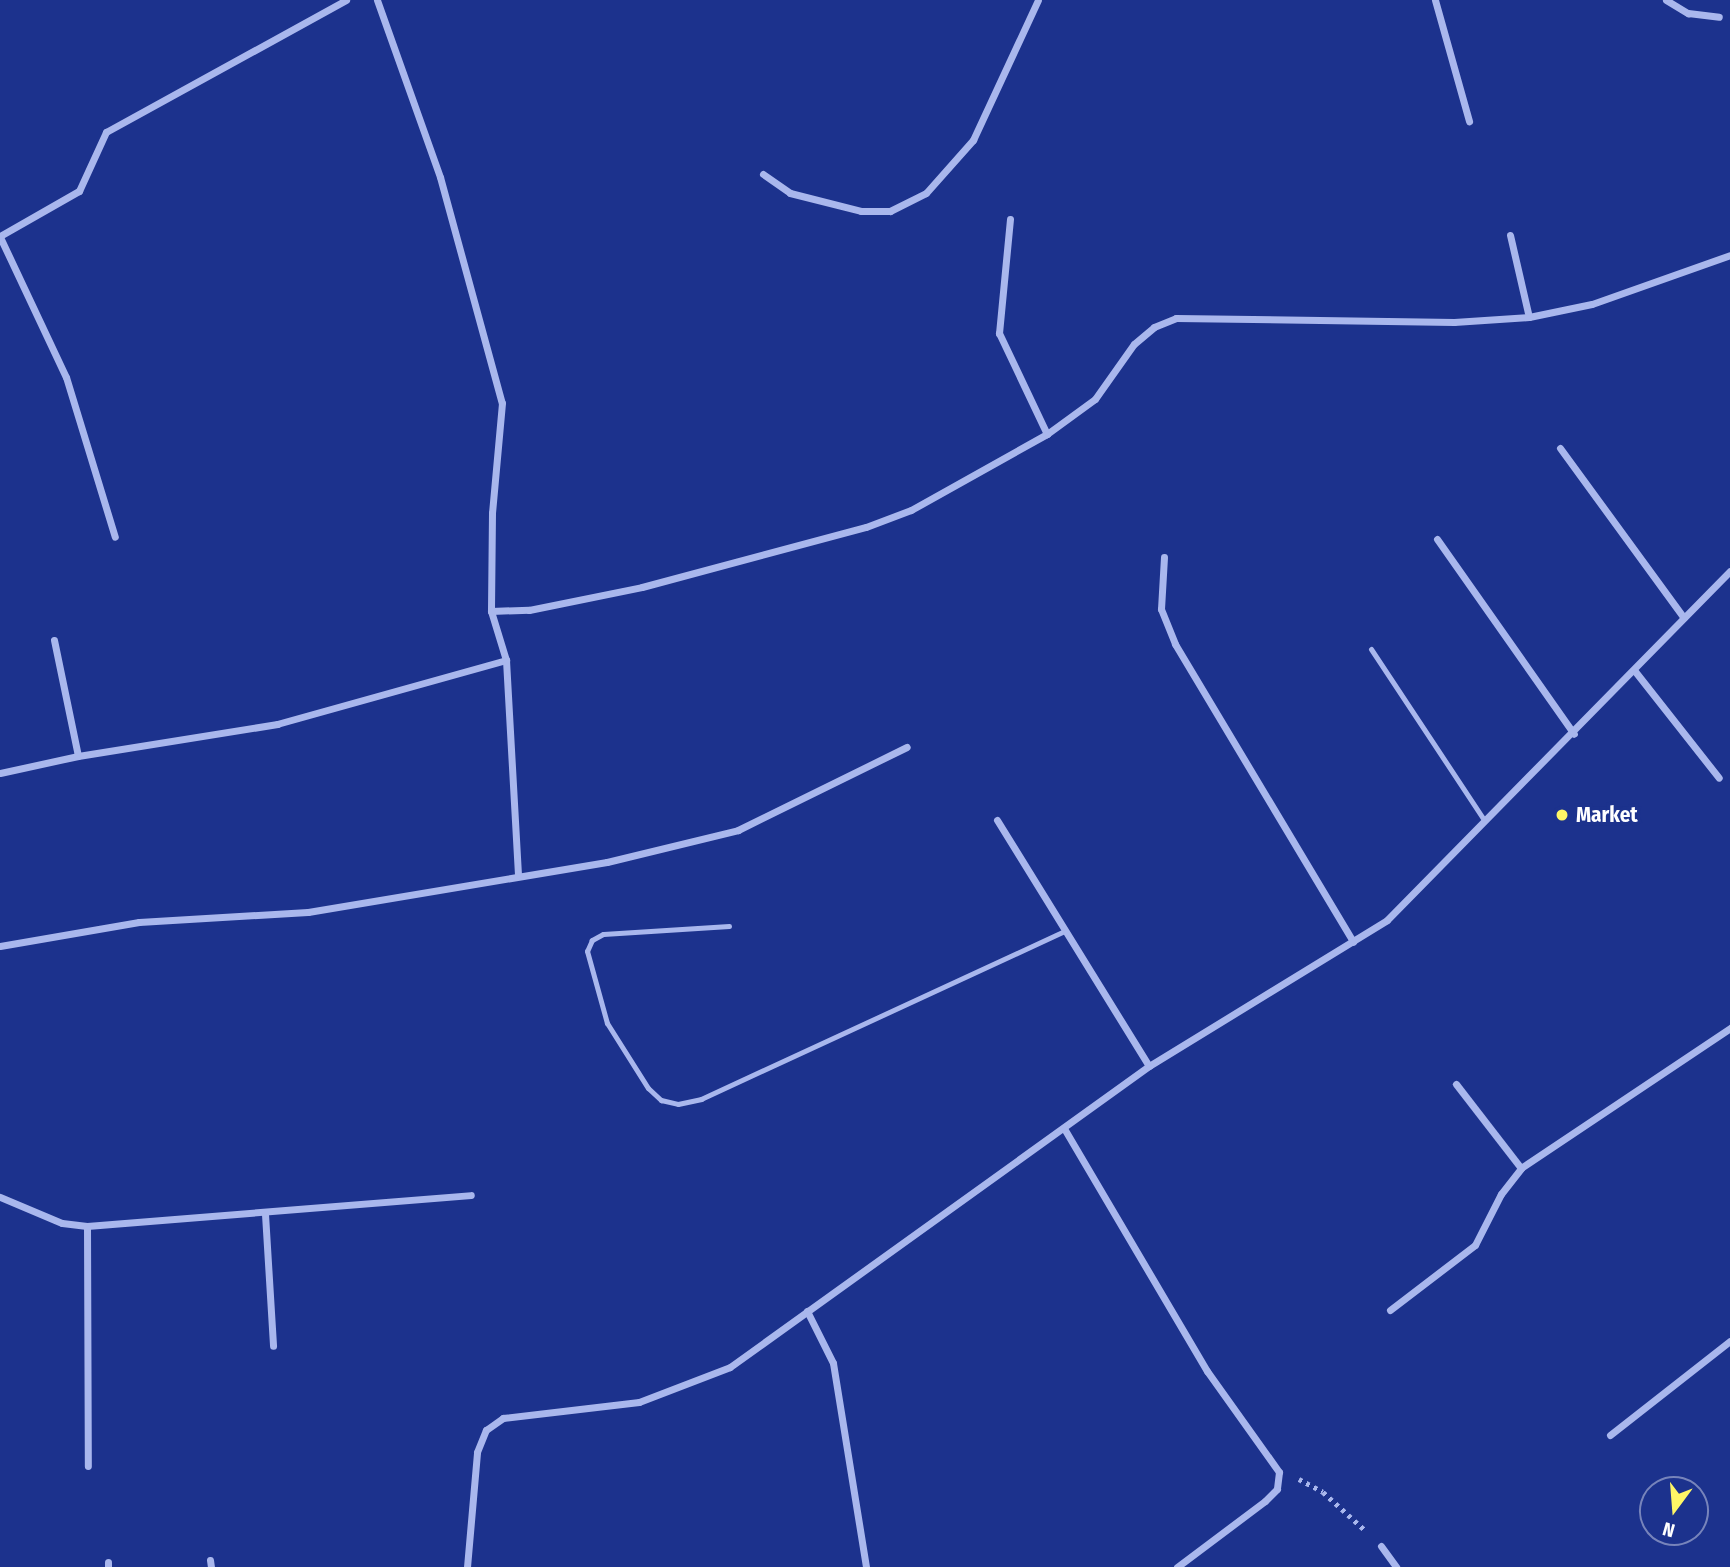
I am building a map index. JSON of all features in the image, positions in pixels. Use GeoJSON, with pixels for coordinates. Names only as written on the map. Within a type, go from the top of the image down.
{"type":"FeatureCollection","features":[{"type":"Feature","properties":{"kind":"street"},"geometry":{"type":"LineString","coordinates":[[116,537],[66,377],[0,237],[79,191],[106,132],[346,0]]}},
{"type":"Feature","properties":{"kind":"street"},"geometry":{"type":"LineString","coordinates":[[377,0],[440,177],[502,403],[492,513],[491,611],[506,660],[518,876]]}},
{"type":"Feature","properties":{"kind":"street"},"geometry":{"type":"LineString","coordinates":[[763,174],[790,193],[861,211],[890,211],[926,193],[973,141],[1012,66],[1038,0]]}},
{"type":"Feature","properties":{"kind":"street"},"geometry":{"type":"LineString","coordinates":[[1435,0],[1469,121]]}},
{"type":"Feature","properties":{"kind":"street"},"geometry":{"type":"LineString","coordinates":[[1666,0],[1688,13],[1719,17]]}},
{"type":"Feature","properties":{"kind":"street"},"geometry":{"type":"LineString","coordinates":[[1010,219],[999,332],[1047,434]]}},
{"type":"Feature","properties":{"kind":"street"},"geometry":{"type":"LineString","coordinates":[[1510,234],[1529,317]]}},
{"type":"Feature","properties":{"kind":"street"},"geometry":{"type":"LineString","coordinates":[[491,611],[529,610],[642,587],[866,527],[968,482],[1047,434],[1095,399],[1134,344],[1154,327],[1176,318],[1454,322],[1529,317],[1591,304],[1730,255]]}},
{"type":"Feature","properties":{"kind":"street"},"geometry":{"type":"LineString","coordinates":[[1560,448],[1685,618]]}},
{"type":"Feature","properties":{"kind":"street"},"geometry":{"type":"LineString","coordinates":[[1437,539],[1574,734]]}},
{"type":"Feature","properties":{"kind":"street"},"geometry":{"type":"LineString","coordinates":[[1164,557],[1161,609],[1175,644],[1353,942]]}},
{"type":"Feature","properties":{"kind":"street"},"geometry":{"type":"LineString","coordinates":[[467,1567],[477,1452],[486,1430],[503,1418],[639,1402],[690,1385],[730,1367],[1065,1130],[1149,1066],[1387,920],[1486,824],[1730,571]]}},
{"type":"Feature","properties":{"kind":"street"},"geometry":{"type":"LineString","coordinates":[[54,640],[78,756]]}},
{"type":"Feature","properties":{"kind":"street"},"geometry":{"type":"LineString","coordinates":[[0,773],[78,756],[277,724],[506,660]]}},
{"type":"Feature","properties":{"kind":"street"},"geometry":{"type":"LineString","coordinates":[[1634,670],[1718,778]]}},
{"type":"Feature","properties":{"kind":"street"},"geometry":{"type":"LineString","coordinates":[[0,946],[139,922],[309,912],[607,862],[738,830],[907,747]]}},
{"type":"Feature","properties":{"kind":"street"},"geometry":{"type":"LineString","coordinates":[[997,820],[1149,1066]]}},
{"type":"Feature","properties":{"kind":"street"},"geometry":{"type":"LineString","coordinates":[[1390,1310],[1475,1245],[1501,1194],[1521,1168],[1730,1028]]}},
{"type":"Feature","properties":{"kind":"street"},"geometry":{"type":"LineString","coordinates":[[1456,1084],[1521,1168]]}},
{"type":"Feature","properties":{"kind":"street"},"geometry":{"type":"LineString","coordinates":[[1065,1130],[1207,1371],[1279,1472],[1277,1489],[1265,1501],[1177,1567]]}},
{"type":"Feature","properties":{"kind":"street"},"geometry":{"type":"LineString","coordinates":[[0,1197],[62,1223],[88,1226],[265,1214],[471,1195]]}},
{"type":"Feature","properties":{"kind":"street"},"geometry":{"type":"LineString","coordinates":[[265,1214],[272,1346]]}},
{"type":"Feature","properties":{"kind":"street"},"geometry":{"type":"LineString","coordinates":[[88,1226],[88,1466]]}},
{"type":"Feature","properties":{"kind":"street"},"geometry":{"type":"LineString","coordinates":[[807,1311],[834,1363],[866,1567]]}},
{"type":"Feature","properties":{"kind":"street"},"geometry":{"type":"LineString","coordinates":[[1610,1435],[1730,1341]]}},
{"type":"Feature","properties":{"kind":"street"},"geometry":{"type":"LineString","coordinates":[[1381,1546],[1396,1567]]}},
{"type":"Feature","properties":{"kind":"lane"},"geometry":{"type":"LineString","coordinates":[[1371,649],[1486,824]]}},
{"type":"Feature","properties":{"kind":"lane"},"geometry":{"type":"LineString","coordinates":[[729,926],[603,934],[592,940],[587,951],[607,1023],[648,1088],[661,1100],[678,1104],[701,1099],[1065,931]]}},
{"type":"Feature","properties":{"kind":"path"},"geometry":{"type":"LineString","coordinates":[[1279,1472],[1323,1492],[1381,1546]]}},
{"type":"Feature","properties":{"kind":"place","name":"Market"},"geometry":{"type":"Point","coordinates":[1562,815]}}]}
